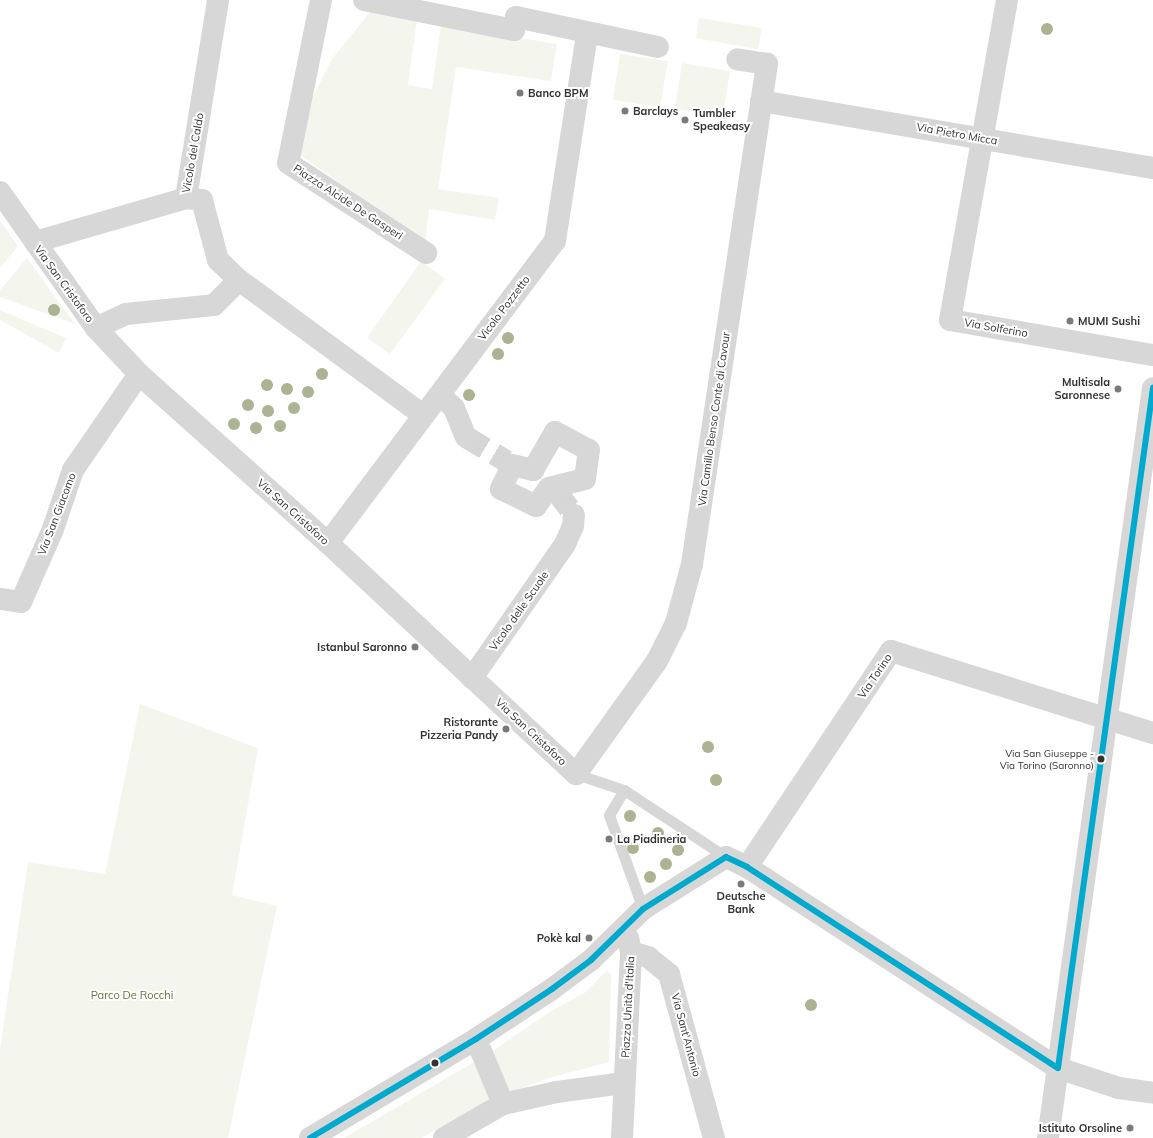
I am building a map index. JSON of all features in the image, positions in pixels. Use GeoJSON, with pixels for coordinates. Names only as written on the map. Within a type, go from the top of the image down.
{"type":"FeatureCollection","features":[{"type":"Feature","properties":{"kind":"street","name":"Vicolo del Caldo"},"geometry":{"type":"LineString","coordinates":[[35,242],[186,198],[218,0]]}},
{"type":"Feature","properties":{"kind":"street","name":"Piazza Alcide De Gasperi"},"geometry":{"type":"LineString","coordinates":[[321,0],[288,163],[426,254]]}},
{"type":"Feature","properties":{"kind":"street"},"geometry":{"type":"LineString","coordinates":[[364,0],[514,30],[516,17],[587,34],[658,46]]}},
{"type":"Feature","properties":{"kind":"street"},"geometry":{"type":"LineString","coordinates":[[982,138],[1007,0]]}},
{"type":"Feature","properties":{"kind":"street","name":"Vicolo Pozzetto"},"geometry":{"type":"LineString","coordinates":[[328,543],[554,241],[587,34]]}},
{"type":"Feature","properties":{"kind":"street","name":"Via Camillo Benso Conte di Cavour"},"geometry":{"type":"LineString","coordinates":[[576,774],[657,661],[676,623],[692,564],[767,64],[737,59]]}},
{"type":"Feature","properties":{"kind":"street","name":"Via Pietro Micca"},"geometry":{"type":"LineString","coordinates":[[761,101],[1153,168]]}},
{"type":"Feature","properties":{"kind":"street","name":"Via Solferino"},"geometry":{"type":"LineString","coordinates":[[982,138],[950,320],[1153,356]]}},
{"type":"Feature","properties":{"kind":"street","name":"Via San Cristoforo"},"geometry":{"type":"LineString","coordinates":[[1,196],[96,328],[139,374],[328,543],[576,774]]}},
{"type":"Feature","properties":{"kind":"street"},"geometry":{"type":"LineString","coordinates":[[186,198],[202,200],[218,260],[239,280],[423,415]]}},
{"type":"Feature","properties":{"kind":"street"},"geometry":{"type":"LineString","coordinates":[[96,328],[126,314],[214,305],[239,280]]}},
{"type":"Feature","properties":{"kind":"street","name":"Via San Giacomo"},"geometry":{"type":"LineString","coordinates":[[0,599],[21,602],[53,529],[73,470],[139,374]]}},
{"type":"Feature","properties":{"kind":"street"},"geometry":{"type":"LineString","coordinates":[[1048,1138],[1105,718],[1147,487],[1153,388]]}},
{"type":"Feature","properties":{"kind":"street"},"geometry":{"type":"LineString","coordinates":[[440,395],[454,408],[466,437]]}},
{"type":"Feature","properties":{"kind":"street"},"geometry":{"type":"LineString","coordinates":[[555,432],[588,450],[585,479],[552,490],[536,506],[501,489],[509,463],[533,470],[555,432]]}},
{"type":"Feature","properties":{"kind":"street","name":"Vicolo delle Scuole"},"geometry":{"type":"LineString","coordinates":[[472,678],[565,544],[573,526],[574,515]]}},
{"type":"Feature","properties":{"kind":"street","name":"Via Torino"},"geometry":{"type":"LineString","coordinates":[[747,867],[891,651],[1105,718]]}},
{"type":"Feature","properties":{"kind":"street"},"geometry":{"type":"LineString","coordinates":[[1105,718],[1153,732]]}},
{"type":"Feature","properties":{"kind":"street"},"geometry":{"type":"LineString","coordinates":[[310,1138],[476,1039],[552,989],[591,960],[643,909],[726,857],[747,867],[1058,1068],[1119,1088],[1153,1093]]}},
{"type":"Feature","properties":{"kind":"street","name":"Piazza Unità d'Italia"},"geometry":{"type":"LineString","coordinates":[[622,1138],[631,952],[625,928]]}},
{"type":"Feature","properties":{"kind":"street","name":"Via Sant'Antonio"},"geometry":{"type":"LineString","coordinates":[[631,952],[648,957],[669,974],[714,1138]]}},
{"type":"Feature","properties":{"kind":"street"},"geometry":{"type":"LineString","coordinates":[[476,1039],[503,1104]]}},
{"type":"Feature","properties":{"kind":"street"},"geometry":{"type":"LineString","coordinates":[[444,1138],[503,1104],[557,1092],[624,1083]]}},
{"type":"Feature","properties":{"kind":"lane","name":"Via San Cristoforo"},"geometry":{"type":"LineString","coordinates":[[576,774],[624,790],[726,857]]}},
{"type":"Feature","properties":{"kind":"lane"},"geometry":{"type":"LineString","coordinates":[[624,790],[609,815],[643,909]]}},
{"type":"Feature","properties":{"kind":"green space"},"geometry":{"type":"Polygon","coordinates":[[[371,11],[417,19],[408,85],[432,89],[441,25],[557,44],[551,81],[456,67],[438,189],[499,198],[495,220],[429,209],[425,244],[295,151],[302,118],[332,59],[371,11]]]}},
{"type":"Feature","properties":{"kind":"green space"},"geometry":{"type":"Polygon","coordinates":[[[699,18],[762,28],[758,49],[696,38],[699,18]]]}},
{"type":"Feature","properties":{"kind":"green space"},"geometry":{"type":"Polygon","coordinates":[[[620,54],[668,61],[660,107],[613,100],[620,54]]]}},
{"type":"Feature","properties":{"kind":"green space"},"geometry":{"type":"Polygon","coordinates":[[[682,63],[730,71],[723,116],[675,109],[682,63]]]}},
{"type":"Feature","properties":{"kind":"green space"},"geometry":{"type":"Polygon","coordinates":[[[0,221],[18,246],[0,268],[0,221]]]}},
{"type":"Feature","properties":{"kind":"green space"},"geometry":{"type":"Polygon","coordinates":[[[27,258],[75,324],[0,297],[0,290],[27,258]]]}},
{"type":"Feature","properties":{"kind":"green space"},"geometry":{"type":"Polygon","coordinates":[[[421,261],[445,279],[390,354],[367,338],[421,261]]]}},
{"type":"Feature","properties":{"kind":"green space"},"geometry":{"type":"Polygon","coordinates":[[[0,310],[66,338],[59,353],[0,320],[0,310]]]}},
{"type":"Feature","properties":{"kind":"green space","name":"Parco De Rocchi"},"geometry":{"type":"Polygon","coordinates":[[[140,704],[258,748],[232,895],[277,906],[228,1138],[0,1138],[0,1049],[28,862],[105,874],[140,704]]]}},
{"type":"Feature","properties":{"kind":"green space"},"geometry":{"type":"Polygon","coordinates":[[[606,971],[611,974],[609,1062],[549,1078],[507,1094],[487,1055],[551,1011],[586,992],[606,971]]]}},
{"type":"Feature","properties":{"kind":"green space"},"geometry":{"type":"Polygon","coordinates":[[[476,1061],[493,1098],[421,1138],[344,1138],[476,1061]]]}},
{"type":"Feature","properties":{"kind":"tunnel"},"geometry":{"type":"LineString","coordinates":[[466,437],[506,461]]}},
{"type":"Feature","properties":{"kind":"tunnel"},"geometry":{"type":"LineString","coordinates":[[556,491],[574,515]]}},
{"type":"Feature","properties":{"kind":"transit line"},"geometry":{"type":"LineString","coordinates":[[310,1138],[476,1039],[552,989],[591,960],[643,909],[726,857],[747,867],[1058,1068],[1153,388]]}},
{"type":"Feature","properties":{"kind":"place","name":"Banco BPM"},"geometry":{"type":"Point","coordinates":[520,93]}},
{"type":"Feature","properties":{"kind":"place","name":"Barclays"},"geometry":{"type":"Point","coordinates":[625,111]}},
{"type":"Feature","properties":{"kind":"place","name":"Tumbler Speakeasy"},"geometry":{"type":"Point","coordinates":[685,120]}},
{"type":"Feature","properties":{"kind":"place","name":"MUMI Sushi"},"geometry":{"type":"Point","coordinates":[1070,321]}},
{"type":"Feature","properties":{"kind":"place","name":"Multisala Saronnese"},"geometry":{"type":"Point","coordinates":[1118,389]}},
{"type":"Feature","properties":{"kind":"place","name":"Istanbul Saronno"},"geometry":{"type":"Point","coordinates":[415,647]}},
{"type":"Feature","properties":{"kind":"place","name":"Ristorante Pizzeria Pandy"},"geometry":{"type":"Point","coordinates":[506,729]}},
{"type":"Feature","properties":{"kind":"place","name":"Via San Giuseppe - Via Torino (Saronno)"},"geometry":{"type":"Point","coordinates":[1101,759]}},
{"type":"Feature","properties":{"kind":"place","name":"La Piadineria"},"geometry":{"type":"Point","coordinates":[609,839]}},
{"type":"Feature","properties":{"kind":"place","name":"Deutsche Bank"},"geometry":{"type":"Point","coordinates":[741,884]}},
{"type":"Feature","properties":{"kind":"place","name":"Pokè kal"},"geometry":{"type":"Point","coordinates":[589,938]}},
{"type":"Feature","properties":{"kind":"place","name":"Istituto Orsoline"},"geometry":{"type":"Point","coordinates":[1130,1128]}}]}
